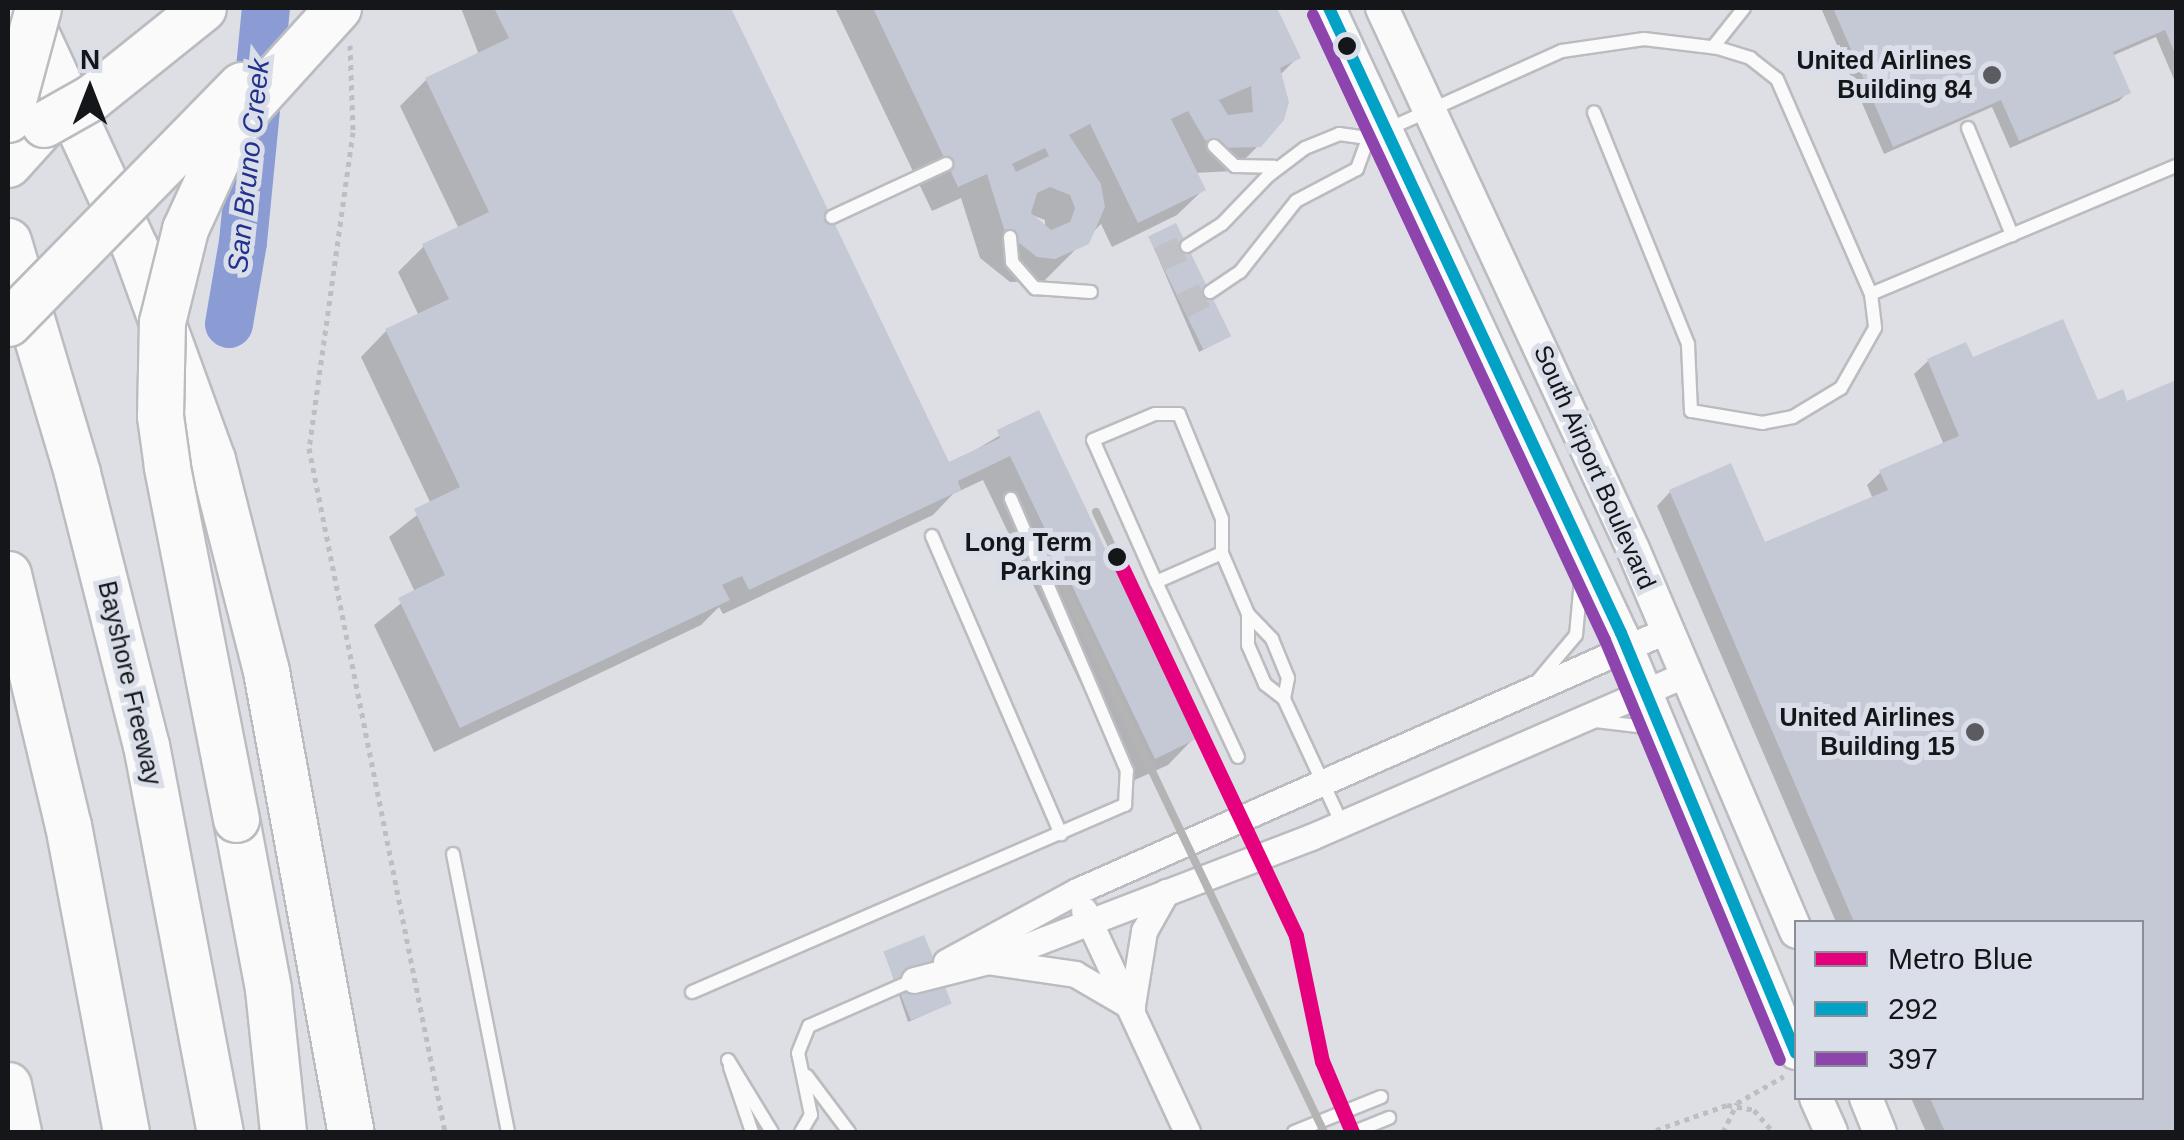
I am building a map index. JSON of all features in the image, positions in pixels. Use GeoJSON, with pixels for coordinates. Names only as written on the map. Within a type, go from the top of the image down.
{"type":"FeatureCollection","features":[{"type":"Feature","properties":{"kind":"highway"},"geometry":{"type":"LineString","coordinates":[[24,8],[128,231],[212,458],[266,671],[349,1121]]}},
{"type":"Feature","properties":{"kind":"highway"},"geometry":{"type":"LineString","coordinates":[[8,164],[26,122],[38,8]]}},
{"type":"Feature","properties":{"kind":"highway"},"geometry":{"type":"LineString","coordinates":[[26,122],[159,8]]}},
{"type":"Feature","properties":{"kind":"highway"},"geometry":{"type":"LineString","coordinates":[[26,122],[92,96],[203,8]]}},
{"type":"Feature","properties":{"kind":"highway"},"geometry":{"type":"LineString","coordinates":[[8,323],[154,170],[337,14]]}},
{"type":"Feature","properties":{"kind":"highway"},"geometry":{"type":"LineString","coordinates":[[282,1132],[268,988],[166,466],[159,400],[162,322],[186,229],[223,146],[261,91],[337,14]]}},
{"type":"Feature","properties":{"kind":"highway","name":"Bayshore Freeway"},"geometry":{"type":"LineString","coordinates":[[8,241],[77,473],[142,728],[220,1132]]}},
{"type":"Feature","properties":{"kind":"highway"},"geometry":{"type":"LineString","coordinates":[[8,574],[68,825],[126,1132]]}},
{"type":"Feature","properties":{"kind":"highway"},"geometry":{"type":"LineString","coordinates":[[8,1085],[13,1131]]}},
{"type":"Feature","properties":{"kind":"street","name":"South Airport Boulevard"},"geometry":{"type":"LineString","coordinates":[[1329,8],[1377,134],[1556,491],[1626,647],[1794,1047]]}},
{"type":"Feature","properties":{"kind":"street","name":"South Airport Boulevard"},"geometry":{"type":"LineString","coordinates":[[1382,8],[1668,630],[1794,927]]}},
{"type":"Feature","properties":{"kind":"street"},"geometry":{"type":"LineString","coordinates":[[914,980],[1076,892],[1668,630]]}},
{"type":"Feature","properties":{"kind":"street"},"geometry":{"type":"LineString","coordinates":[[914,980],[988,961],[1342,824],[1686,674]]}},
{"type":"Feature","properties":{"kind":"street"},"geometry":{"type":"LineString","coordinates":[[1076,892],[1187,1132]]}},
{"type":"Feature","properties":{"kind":"street"},"geometry":{"type":"LineString","coordinates":[[1132,1007],[1144,931],[1166,892]]}},
{"type":"Feature","properties":{"kind":"street"},"geometry":{"type":"LineString","coordinates":[[988,961],[1075,974],[1132,1007]]}},
{"type":"Feature","properties":{"kind":"street"},"geometry":{"type":"LineString","coordinates":[[1817,1100],[1831,1132]]}},
{"type":"Feature","properties":{"kind":"street"},"geometry":{"type":"LineString","coordinates":[[1867,1100],[1880,1132]]}},
{"type":"Feature","properties":{"kind":"lane"},"geometry":{"type":"LineString","coordinates":[[1713,47],[1744,8]]}},
{"type":"Feature","properties":{"kind":"lane"},"geometry":{"type":"LineString","coordinates":[[1187,246],[1222,224],[1281,164],[1339,134],[1377,134],[1539,60],[1600,41],[1713,47],[1750,58],[1778,79],[1871,294],[1875,328],[1841,388],[1820,404],[1763,423],[1691,411],[1688,344],[1594,112]]}},
{"type":"Feature","properties":{"kind":"lane"},"geometry":{"type":"LineString","coordinates":[[1968,128],[2012,235]]}},
{"type":"Feature","properties":{"kind":"lane"},"geometry":{"type":"LineString","coordinates":[[1210,292],[1240,272],[1296,202],[1357,169],[1377,134]]}},
{"type":"Feature","properties":{"kind":"lane"},"geometry":{"type":"LineString","coordinates":[[1214,146],[1244,169],[1281,164]]}},
{"type":"Feature","properties":{"kind":"lane"},"geometry":{"type":"LineString","coordinates":[[832,218],[946,164]]}},
{"type":"Feature","properties":{"kind":"lane"},"geometry":{"type":"LineString","coordinates":[[1871,294],[2176,166]]}},
{"type":"Feature","properties":{"kind":"lane"},"geometry":{"type":"LineString","coordinates":[[1010,237],[1012,262],[1035,288],[1091,292]]}},
{"type":"Feature","properties":{"kind":"lane"},"geometry":{"type":"LineString","coordinates":[[1238,758],[1094,440],[1154,414],[1179,414],[1222,519],[1222,553],[1248,614],[1272,639],[1288,678],[1284,699]]}},
{"type":"Feature","properties":{"kind":"lane"},"geometry":{"type":"LineString","coordinates":[[1527,692],[1566,652],[1583,611],[1585,592],[1556,491]]}},
{"type":"Feature","properties":{"kind":"lane"},"geometry":{"type":"LineString","coordinates":[[692,992],[1125,805],[1127,771],[1011,499]]}},
{"type":"Feature","properties":{"kind":"lane"},"geometry":{"type":"LineString","coordinates":[[932,536],[1061,834]]}},
{"type":"Feature","properties":{"kind":"lane"},"geometry":{"type":"LineString","coordinates":[[1156,582],[1222,553]]}},
{"type":"Feature","properties":{"kind":"lane"},"geometry":{"type":"LineString","coordinates":[[1248,614],[1248,645],[1265,684],[1284,699],[1342,824]]}},
{"type":"Feature","properties":{"kind":"lane"},"geometry":{"type":"LineString","coordinates":[[1558,728],[1600,720],[1658,730]]}},
{"type":"Feature","properties":{"kind":"lane"},"geometry":{"type":"LineString","coordinates":[[453,854],[508,1132]]}},
{"type":"Feature","properties":{"kind":"lane"},"geometry":{"type":"LineString","coordinates":[[801,1132],[811,1115],[806,1074],[798,1052],[809,1026],[914,980]]}},
{"type":"Feature","properties":{"kind":"lane"},"geometry":{"type":"LineString","coordinates":[[752,1132],[728,1060],[772,1132]]}},
{"type":"Feature","properties":{"kind":"lane"},"geometry":{"type":"LineString","coordinates":[[806,1074],[848,1132]]}},
{"type":"Feature","properties":{"kind":"lane"},"geometry":{"type":"LineString","coordinates":[[1294,1132],[1380,1098]]}},
{"type":"Feature","properties":{"kind":"lane"},"geometry":{"type":"LineString","coordinates":[[1354,1132],[1389,1118]]}},
{"type":"Feature","properties":{"kind":"path"},"geometry":{"type":"LineString","coordinates":[[337,14],[353,132],[309,448],[444,1132]]}},
{"type":"Feature","properties":{"kind":"path"},"geometry":{"type":"LineString","coordinates":[[1656,1130],[1731,1105],[1794,1072]]}},
{"type":"Feature","properties":{"kind":"path"},"geometry":{"type":"LineString","coordinates":[[1723,1132],[1731,1105]]}},
{"type":"Feature","properties":{"kind":"path"},"geometry":{"type":"LineString","coordinates":[[1731,1105],[1762,1116],[1773,1132]]}},
{"type":"Feature","properties":{"kind":"building"},"geometry":{"type":"Polygon","coordinates":[[[494,8],[731,8],[949,462],[1000,438],[997,430],[1039,410],[1196,739],[1155,759],[1010,456],[958,481],[961,490],[749,590],[742,576],[722,585],[730,600],[460,728],[398,598],[445,575],[414,509],[460,487],[385,329],[449,299],[422,244],[489,212],[425,78],[509,38],[494,8]]]}},
{"type":"Feature","properties":{"kind":"building"},"geometry":{"type":"Polygon","coordinates":[[[873,8],[1277,8],[1301,58],[1280,68],[1289,102],[1284,120],[1261,147],[1222,148],[1205,140],[1188,111],[1171,119],[1206,190],[1138,223],[1090,124],[1069,135],[1101,184],[1105,207],[1089,244],[1055,259],[1037,257],[1005,232],[987,174],[958,187],[873,8]],[[1251,86],[1219,100],[1228,115],[1253,112],[1251,86]],[[1045,148],[1012,164],[1016,172],[1049,156],[1045,148]],[[1050,187],[1037,193],[1031,213],[1051,230],[1070,222],[1075,208],[1070,195],[1050,187]]]}},
{"type":"Feature","properties":{"kind":"building","name":"United Airlines Building 84"},"geometry":{"type":"Polygon","coordinates":[[[1833,8],[2176,8],[2176,56],[2165,30],[2113,52],[2131,93],[2019,141],[2001,100],[1893,147],[1833,8]]]}},
{"type":"Feature","properties":{"kind":"building"},"geometry":{"type":"Polygon","coordinates":[[[1176,223],[1231,336],[1203,350],[1148,237],[1176,223]]]}},
{"type":"Feature","properties":{"kind":"building","name":"United Airlines Building 15"},"geometry":{"type":"Polygon","coordinates":[[[2063,319],[2098,400],[2123,389],[2127,401],[2176,380],[2176,1132],[1945,1132],[1931,1100],[2144,1100],[2144,920],[1853,920],[1669,490],[1731,463],[1765,542],[1888,490],[1879,470],[1959,436],[1927,359],[1966,342],[1973,357],[2063,319]]]}},
{"type":"Feature","properties":{"kind":"building"},"geometry":{"type":"Polygon","coordinates":[[[924,935],[952,1004],[911,1020],[883,951],[924,935]]]}},
{"type":"Feature","properties":{"kind":"waterway","name":"San Bruno Creek"},"geometry":{"type":"LineString","coordinates":[[229,324],[243,242],[266,8]]}},
{"type":"Feature","properties":{"kind":"tunnel"},"geometry":{"type":"LineString","coordinates":[[1159,259],[1187,246]]}},
{"type":"Feature","properties":{"kind":"tunnel"},"geometry":{"type":"LineString","coordinates":[[1182,306],[1210,292]]}},
{"type":"Feature","properties":{"kind":"railway"},"geometry":{"type":"LineString","coordinates":[[1096,512],[1117,557]]}},
{"type":"Feature","properties":{"kind":"railway"},"geometry":{"type":"LineString","coordinates":[[1041,538],[1324,1132]]}},
{"type":"Feature","properties":{"kind":"metro line","name":"Blue"},"geometry":{"type":"LineString","coordinates":[[1117,557],[1296,936],[1322,1061],[1352,1132]]}},
{"type":"Feature","properties":{"kind":"transit line","name":"292"},"geometry":{"type":"LineString","coordinates":[[1329,8],[1621,633],[1794,1048]]}},
{"type":"Feature","properties":{"kind":"transit line","name":"397"},"geometry":{"type":"LineString","coordinates":[[1313,15],[1605,640],[1780,1060]]}},
{"type":"Feature","properties":{"kind":"place","name":"United Airlines Building 84"},"geometry":{"type":"Point","coordinates":[1992,75]}},
{"type":"Feature","properties":{"kind":"place","name":"Long Term Parking"},"geometry":{"type":"Point","coordinates":[1117,557]}},
{"type":"Feature","properties":{"kind":"place","name":"United Airlines Building 15"},"geometry":{"type":"Point","coordinates":[1975,732]}}]}
